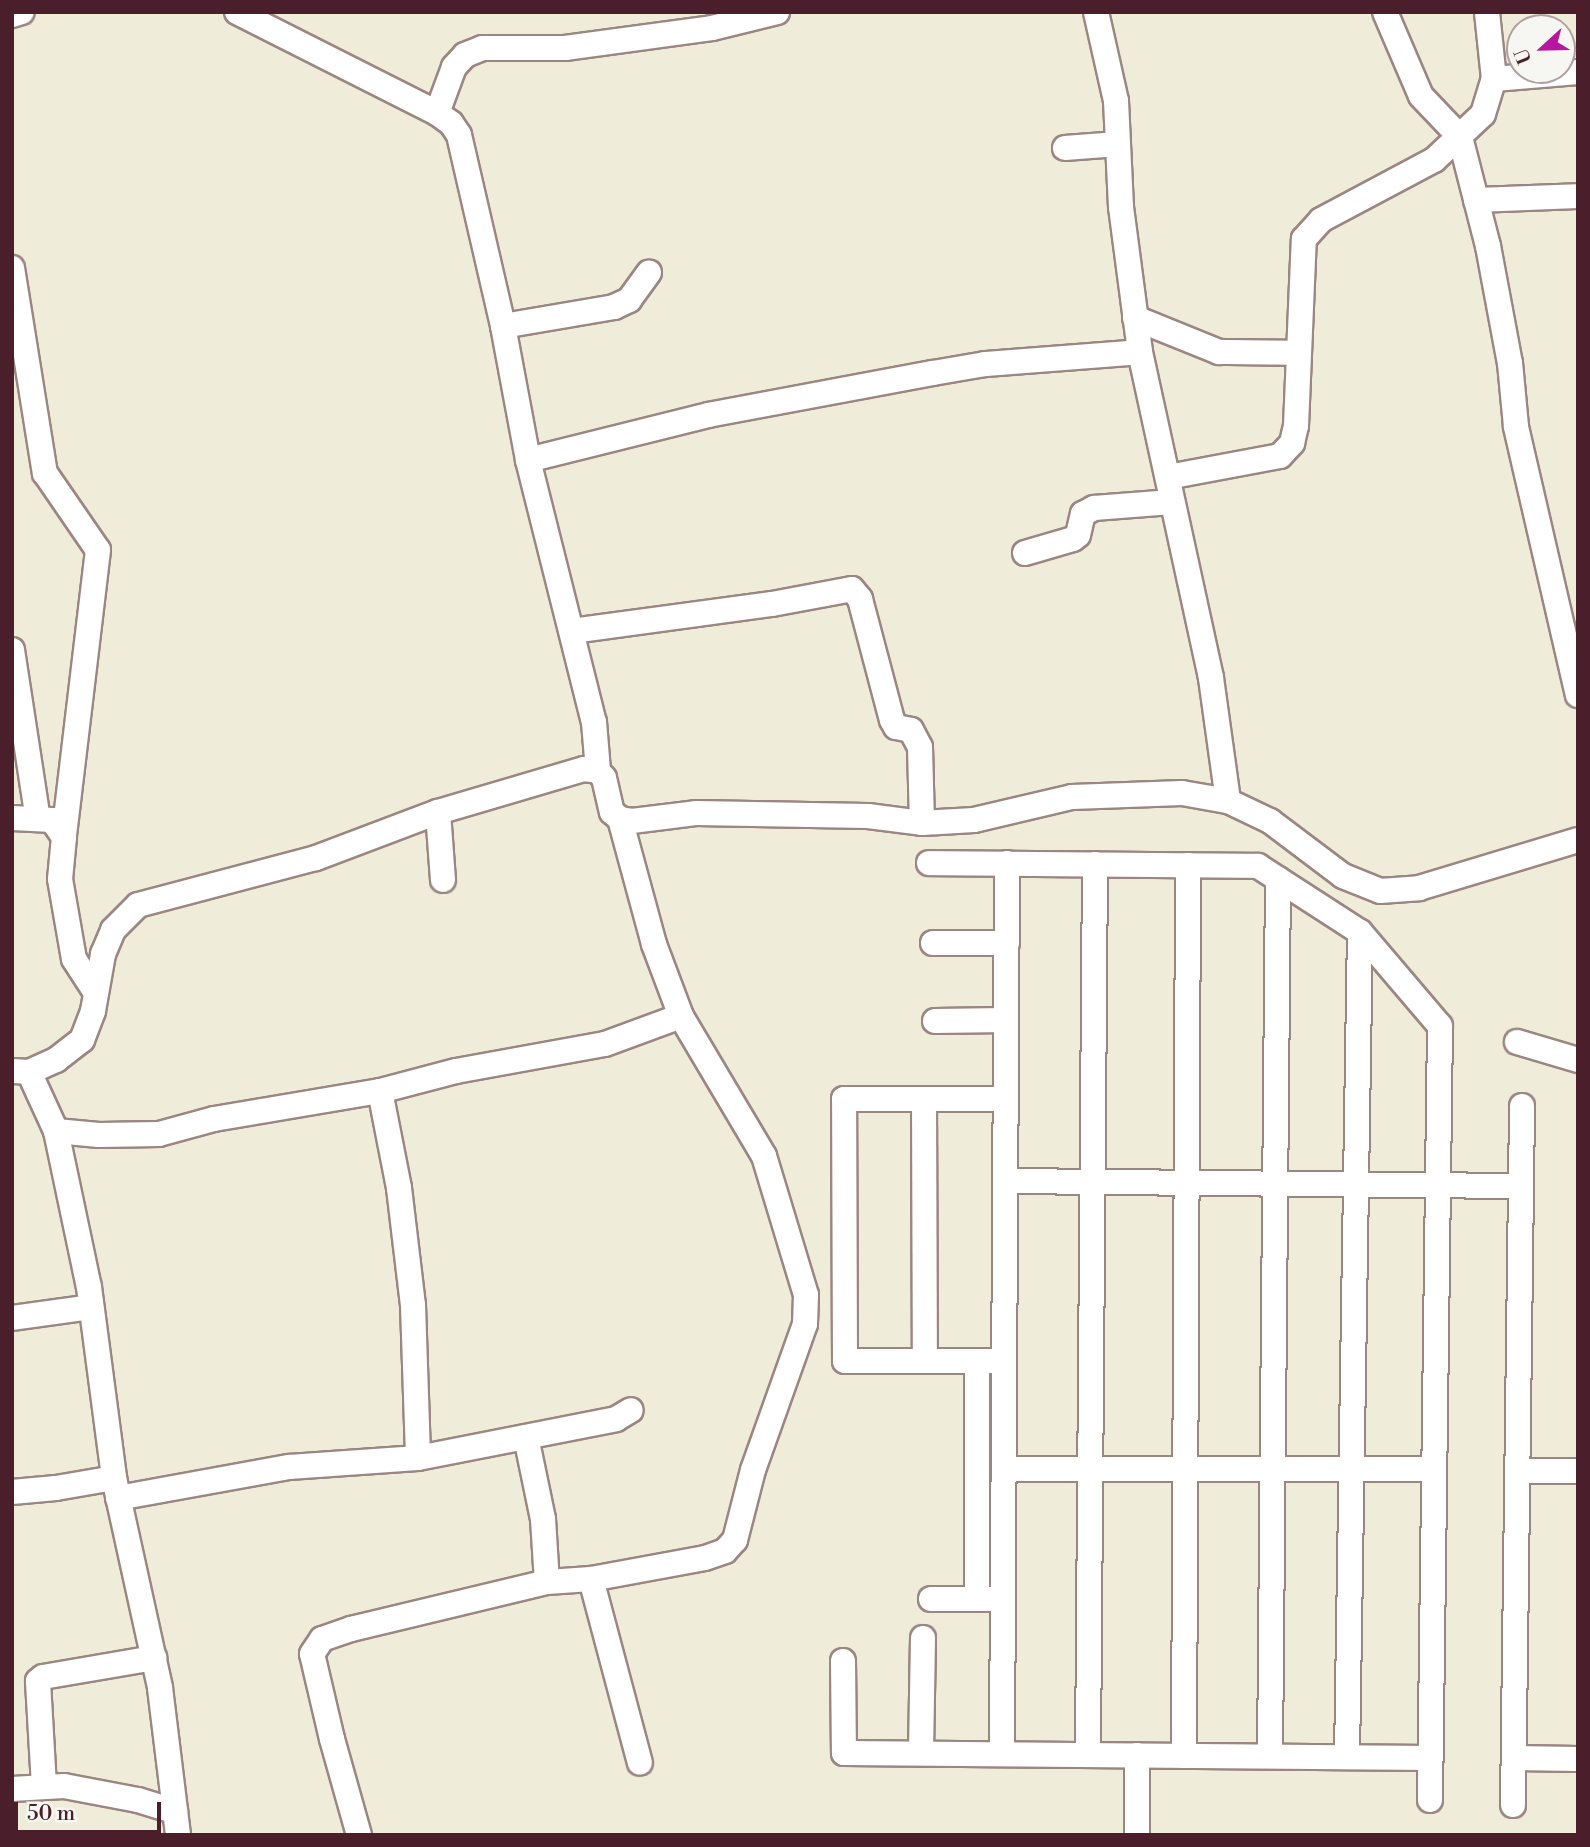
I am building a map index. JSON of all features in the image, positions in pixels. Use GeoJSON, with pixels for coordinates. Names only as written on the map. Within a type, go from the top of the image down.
{"type":"FeatureCollection","features":[{"type":"Feature","properties":{"kind":"street"},"geometry":{"type":"LineString","coordinates":[[12,15],[22,12]]}},
{"type":"Feature","properties":{"kind":"street"},"geometry":{"type":"LineString","coordinates":[[237,12],[437,113],[451,123],[462,144],[503,326],[528,460],[594,722],[598,771],[604,778],[612,812],[620,819],[654,944],[681,1016],[764,1156],[806,1295],[805,1324],[772,1411],[735,1540],[725,1551],[705,1558],[591,1579],[547,1582],[351,1629],[322,1639],[312,1654],[359,1835]]}},
{"type":"Feature","properties":{"kind":"street"},"geometry":{"type":"LineString","coordinates":[[437,113],[454,67],[465,55],[482,48],[565,48],[710,20],[777,12]]}},
{"type":"Feature","properties":{"kind":"street"},"geometry":{"type":"LineString","coordinates":[[1096,12],[1116,100],[1121,207],[1140,352],[1211,678],[1228,801]]}},
{"type":"Feature","properties":{"kind":"street"},"geometry":{"type":"LineString","coordinates":[[1385,12],[1421,96],[1460,137],[1510,363],[1516,427],[1578,695]]}},
{"type":"Feature","properties":{"kind":"street"},"geometry":{"type":"LineString","coordinates":[[1168,477],[1280,456],[1292,443],[1296,426],[1304,239],[1321,220],[1434,160],[1483,114],[1494,79],[1487,12]]}},
{"type":"Feature","properties":{"kind":"street"},"geometry":{"type":"LineString","coordinates":[[1494,79],[1578,72]]}},
{"type":"Feature","properties":{"kind":"street"},"geometry":{"type":"LineString","coordinates":[[1065,148],[1118,144]]}},
{"type":"Feature","properties":{"kind":"street"},"geometry":{"type":"LineString","coordinates":[[1476,200],[1578,197]]}},
{"type":"Feature","properties":{"kind":"street"},"geometry":{"type":"LineString","coordinates":[[12,268],[45,473],[97,550],[60,879],[74,959],[96,993]]}},
{"type":"Feature","properties":{"kind":"street"},"geometry":{"type":"LineString","coordinates":[[503,326],[614,307],[629,300],[649,272]]}},
{"type":"Feature","properties":{"kind":"street"},"geometry":{"type":"LineString","coordinates":[[1135,318],[1219,352],[1298,354]]}},
{"type":"Feature","properties":{"kind":"street"},"geometry":{"type":"LineString","coordinates":[[528,460],[708,415],[985,363],[1140,352]]}},
{"type":"Feature","properties":{"kind":"street"},"geometry":{"type":"LineString","coordinates":[[1025,554],[1073,539],[1078,535],[1083,514],[1094,508],[1172,502]]}},
{"type":"Feature","properties":{"kind":"street"},"geometry":{"type":"LineString","coordinates":[[572,631],[772,604],[852,589],[860,599],[892,720],[896,727],[911,730],[920,747],[922,823]]}},
{"type":"Feature","properties":{"kind":"street"},"geometry":{"type":"LineString","coordinates":[[12,650],[38,819]]}},
{"type":"Feature","properties":{"kind":"street"},"geometry":{"type":"LineString","coordinates":[[12,1789],[44,1786],[94,1791],[177,1823],[153,1658],[116,1488],[91,1307],[56,1131],[21,1072],[56,1060],[82,1040],[96,993],[103,954],[113,930],[138,905],[316,858],[438,812],[572,772],[584,769],[598,771]]}},
{"type":"Feature","properties":{"kind":"street"},"geometry":{"type":"LineString","coordinates":[[620,819],[696,814],[804,813],[867,816],[922,823],[974,820],[1072,797],[1149,792],[1182,793],[1228,801],[1270,821],[1343,876],[1380,891],[1419,888],[1578,840]]}},
{"type":"Feature","properties":{"kind":"street"},"geometry":{"type":"LineString","coordinates":[[438,812],[443,880]]}},
{"type":"Feature","properties":{"kind":"street"},"geometry":{"type":"LineString","coordinates":[[12,818],[52,820],[64,837]]}},
{"type":"Feature","properties":{"kind":"street"},"geometry":{"type":"LineString","coordinates":[[929,863],[1258,866],[1360,932],[1440,1026],[1430,1800]]}},
{"type":"Feature","properties":{"kind":"street"},"geometry":{"type":"LineString","coordinates":[[1002,1754],[1007,863]]}},
{"type":"Feature","properties":{"kind":"street"},"geometry":{"type":"LineString","coordinates":[[1088,1755],[1095,864]]}},
{"type":"Feature","properties":{"kind":"street"},"geometry":{"type":"LineString","coordinates":[[1184,1756],[1188,865]]}},
{"type":"Feature","properties":{"kind":"street"},"geometry":{"type":"LineString","coordinates":[[1270,1756],[1279,878]]}},
{"type":"Feature","properties":{"kind":"street"},"geometry":{"type":"LineString","coordinates":[[1348,1757],[1360,932]]}},
{"type":"Feature","properties":{"kind":"street"},"geometry":{"type":"LineString","coordinates":[[933,943],[1007,943]]}},
{"type":"Feature","properties":{"kind":"street"},"geometry":{"type":"LineString","coordinates":[[56,1131],[99,1135],[159,1134],[214,1119],[380,1091],[456,1071],[606,1044],[681,1016]]}},
{"type":"Feature","properties":{"kind":"street"},"geometry":{"type":"LineString","coordinates":[[935,1021],[1006,1020]]}},
{"type":"Feature","properties":{"kind":"street"},"geometry":{"type":"LineString","coordinates":[[1517,1042],[1578,1060]]}},
{"type":"Feature","properties":{"kind":"street"},"geometry":{"type":"LineString","coordinates":[[380,1091],[399,1188],[413,1305],[418,1458]]}},
{"type":"Feature","properties":{"kind":"street"},"geometry":{"type":"LineString","coordinates":[[1004,1361],[845,1361],[844,1099],[1006,1099]]}},
{"type":"Feature","properties":{"kind":"street"},"geometry":{"type":"LineString","coordinates":[[924,1099],[925,1361]]}},
{"type":"Feature","properties":{"kind":"street"},"geometry":{"type":"LineString","coordinates":[[1513,1805],[1522,1106]]}},
{"type":"Feature","properties":{"kind":"street"},"geometry":{"type":"LineString","coordinates":[[1005,1181],[1521,1186]]}},
{"type":"Feature","properties":{"kind":"street"},"geometry":{"type":"LineString","coordinates":[[12,1318],[91,1307]]}},
{"type":"Feature","properties":{"kind":"street"},"geometry":{"type":"LineString","coordinates":[[977,1361],[977,1599]]}},
{"type":"Feature","properties":{"kind":"street"},"geometry":{"type":"LineString","coordinates":[[12,1492],[56,1488],[116,1488],[289,1467],[418,1458],[616,1419],[631,1410]]}},
{"type":"Feature","properties":{"kind":"street"},"geometry":{"type":"LineString","coordinates":[[526,1437],[543,1519],[547,1582]]}},
{"type":"Feature","properties":{"kind":"street"},"geometry":{"type":"LineString","coordinates":[[1004,1469],[1434,1469]]}},
{"type":"Feature","properties":{"kind":"street"},"geometry":{"type":"LineString","coordinates":[[1517,1471],[1578,1471]]}},
{"type":"Feature","properties":{"kind":"street"},"geometry":{"type":"LineString","coordinates":[[591,1579],[640,1763]]}},
{"type":"Feature","properties":{"kind":"street"},"geometry":{"type":"LineString","coordinates":[[931,1599],[1003,1598]]}},
{"type":"Feature","properties":{"kind":"street"},"geometry":{"type":"LineString","coordinates":[[921,1753],[923,1638]]}},
{"type":"Feature","properties":{"kind":"street"},"geometry":{"type":"LineString","coordinates":[[44,1786],[38,1681],[43,1677],[153,1658]]}},
{"type":"Feature","properties":{"kind":"street"},"geometry":{"type":"LineString","coordinates":[[843,1661],[844,1752],[1430,1758]]}},
{"type":"Feature","properties":{"kind":"street"},"geometry":{"type":"LineString","coordinates":[[1137,1755],[1137,1835]]}},
{"type":"Feature","properties":{"kind":"street"},"geometry":{"type":"LineString","coordinates":[[1514,1758],[1578,1759]]}}]}
